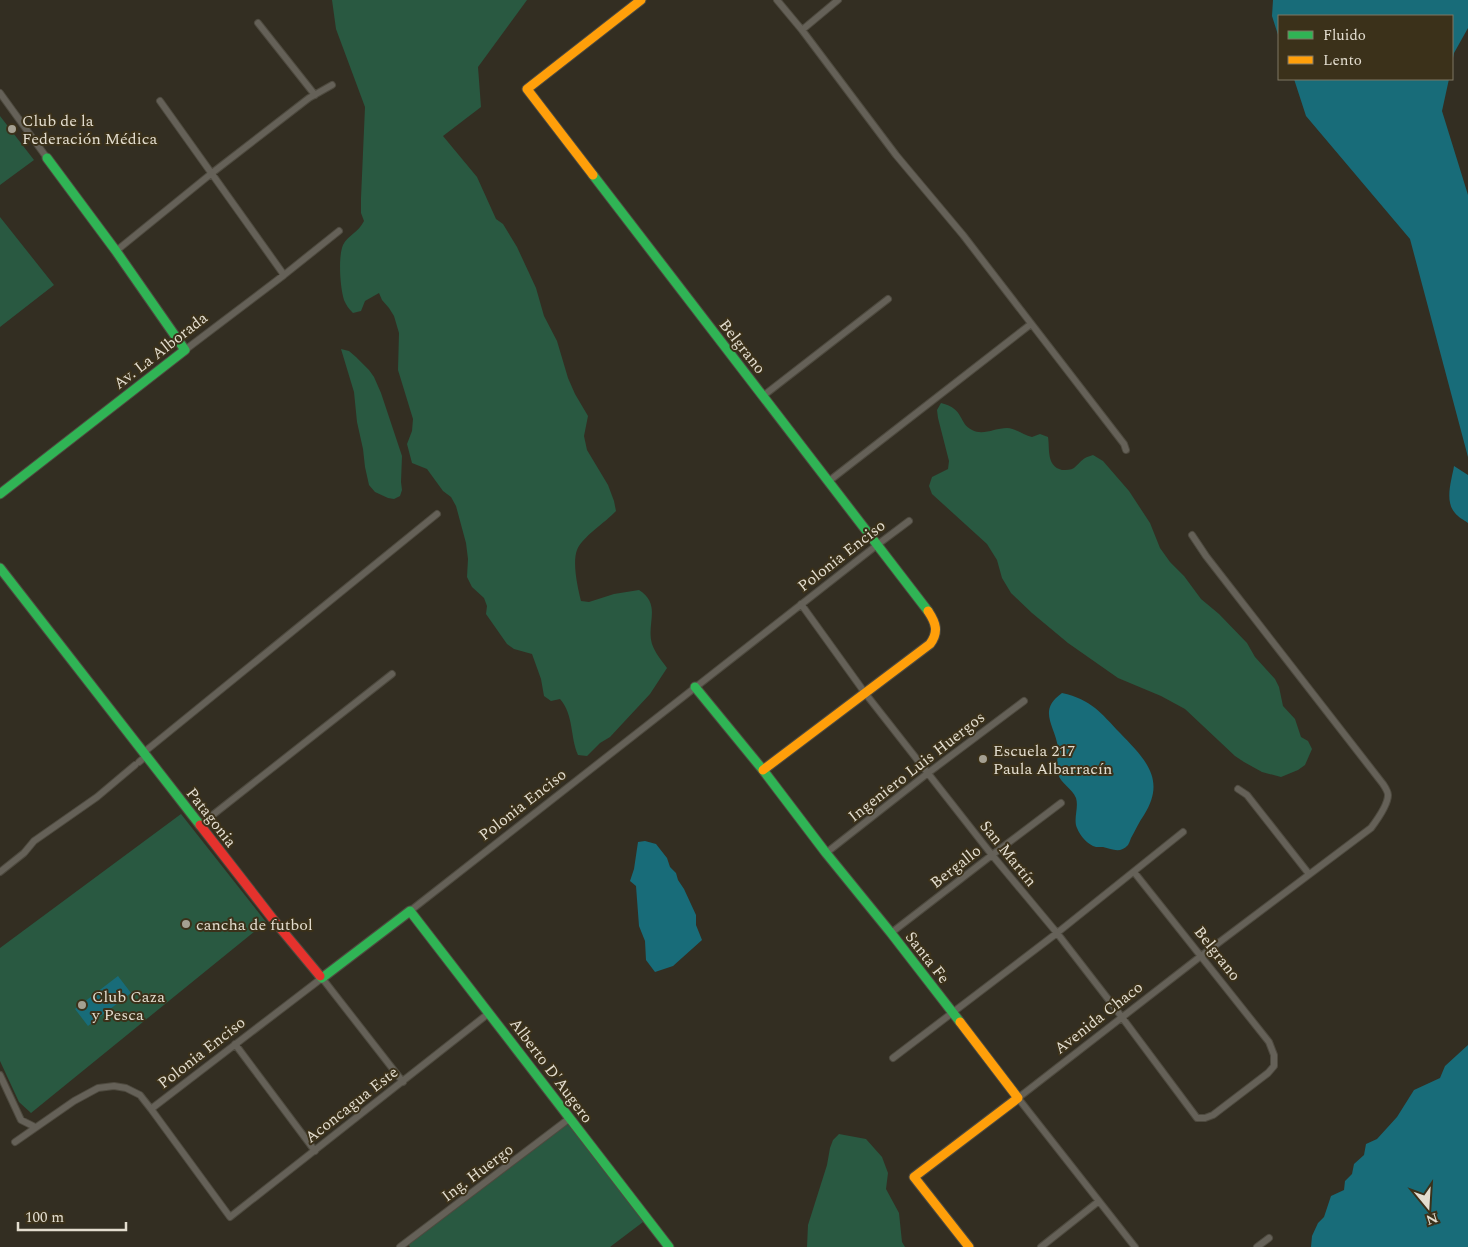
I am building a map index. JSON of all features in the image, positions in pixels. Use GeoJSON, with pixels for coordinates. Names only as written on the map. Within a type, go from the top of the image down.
{"type":"FeatureCollection","features":[{"type":"Feature","properties":{"kind":"main road","name":"Belgrano"},"geometry":{"type":"LineString","coordinates":[[641,0],[527,89],[935,621],[936,637],[930,644],[865,693]]}},
{"type":"Feature","properties":{"kind":"main road"},"geometry":{"type":"LineString","coordinates":[[47,158],[116,251],[185,350]]}},
{"type":"Feature","properties":{"kind":"main road","name":"Av. La Alborada"},"geometry":{"type":"LineString","coordinates":[[0,494],[185,350]]}},
{"type":"Feature","properties":{"kind":"main road","name":"Patagonia"},"geometry":{"type":"LineString","coordinates":[[0,568],[141,759],[200,825],[276,923],[322,978]]}},
{"type":"Feature","properties":{"kind":"main road","name":"Santa Fe"},"geometry":{"type":"LineString","coordinates":[[695,687],[763,770],[1018,1098]]}},
{"type":"Feature","properties":{"kind":"main road"},"geometry":{"type":"LineString","coordinates":[[763,770],[865,693]]}},
{"type":"Feature","properties":{"kind":"main road","name":"Polonia Enciso"},"geometry":{"type":"LineString","coordinates":[[322,978],[410,911]]}},
{"type":"Feature","properties":{"kind":"main road","name":"Alberto D'Augero"},"geometry":{"type":"LineString","coordinates":[[410,911],[669,1247]]}},
{"type":"Feature","properties":{"kind":"main road","name":"Avenida Chaco"},"geometry":{"type":"LineString","coordinates":[[969,1247],[914,1177],[1018,1098]]}},
{"type":"Feature","properties":{"kind":"street"},"geometry":{"type":"LineString","coordinates":[[777,0],[802,30],[896,155],[962,234],[1126,450]]}},
{"type":"Feature","properties":{"kind":"street"},"geometry":{"type":"LineString","coordinates":[[802,30],[838,0]]}},
{"type":"Feature","properties":{"kind":"street"},"geometry":{"type":"LineString","coordinates":[[258,23],[315,94]]}},
{"type":"Feature","properties":{"kind":"street"},"geometry":{"type":"LineString","coordinates":[[116,251],[212,173],[315,94],[332,85]]}},
{"type":"Feature","properties":{"kind":"street"},"geometry":{"type":"LineString","coordinates":[[0,93],[47,158]]}},
{"type":"Feature","properties":{"kind":"street"},"geometry":{"type":"LineString","coordinates":[[160,101],[284,275]]}},
{"type":"Feature","properties":{"kind":"street","name":"Av. La Alborada"},"geometry":{"type":"LineString","coordinates":[[185,350],[340,231]]}},
{"type":"Feature","properties":{"kind":"street"},"geometry":{"type":"LineString","coordinates":[[763,396],[888,300]]}},
{"type":"Feature","properties":{"kind":"street"},"geometry":{"type":"LineString","coordinates":[[829,481],[1031,324]]}},
{"type":"Feature","properties":{"kind":"street"},"geometry":{"type":"LineString","coordinates":[[0,872],[24,853],[34,841],[97,797],[437,514]]}},
{"type":"Feature","properties":{"kind":"street","name":"Polonia Enciso"},"geometry":{"type":"LineString","coordinates":[[410,911],[801,604],[910,521]]}},
{"type":"Feature","properties":{"kind":"street","name":"Avenida Chaco"},"geometry":{"type":"LineString","coordinates":[[1018,1098],[1121,1017],[1372,828],[1385,805],[1388,795],[1384,784],[1206,556],[1192,535]]}},
{"type":"Feature","properties":{"kind":"street","name":"San Martín"},"geometry":{"type":"LineString","coordinates":[[801,604],[865,693],[992,855],[1057,933],[1196,1118]]}},
{"type":"Feature","properties":{"kind":"street"},"geometry":{"type":"LineString","coordinates":[[200,825],[392,674]]}},
{"type":"Feature","properties":{"kind":"street","name":"Ingeniero Luis Huergos"},"geometry":{"type":"LineString","coordinates":[[826,853],[1024,701]]}},
{"type":"Feature","properties":{"kind":"street"},"geometry":{"type":"LineString","coordinates":[[1238,789],[1247,795],[1309,874]]}},
{"type":"Feature","properties":{"kind":"street","name":"Bergallo"},"geometry":{"type":"LineString","coordinates":[[891,933],[1061,803]]}},
{"type":"Feature","properties":{"kind":"street"},"geometry":{"type":"LineString","coordinates":[[893,1058],[1057,933],[1183,832]]}},
{"type":"Feature","properties":{"kind":"street","name":"Belgrano"},"geometry":{"type":"LineString","coordinates":[[1134,872],[1269,1042],[1274,1055],[1274,1066],[1268,1073],[1213,1115],[1205,1118],[1196,1118]]}},
{"type":"Feature","properties":{"kind":"street","name":"Polonia Enciso"},"geometry":{"type":"LineString","coordinates":[[151,1109],[322,978]]}},
{"type":"Feature","properties":{"kind":"street","name":"Patagonia"},"geometry":{"type":"LineString","coordinates":[[322,978],[403,1082]]}},
{"type":"Feature","properties":{"kind":"street","name":"Aconcagua Este"},"geometry":{"type":"LineString","coordinates":[[151,1109],[230,1217],[490,1013]]}},
{"type":"Feature","properties":{"kind":"street"},"geometry":{"type":"LineString","coordinates":[[235,1044],[314,1151]]}},
{"type":"Feature","properties":{"kind":"street"},"geometry":{"type":"LineString","coordinates":[[0,1075],[21,1120],[35,1127]]}},
{"type":"Feature","properties":{"kind":"street"},"geometry":{"type":"LineString","coordinates":[[15,1142],[74,1101],[98,1088],[114,1086],[126,1088],[140,1095],[151,1109]]}},
{"type":"Feature","properties":{"kind":"street","name":"Santa Fe"},"geometry":{"type":"LineString","coordinates":[[1018,1098],[1135,1247]]}},
{"type":"Feature","properties":{"kind":"street","name":"Ing. Huergo"},"geometry":{"type":"LineString","coordinates":[[400,1247],[570,1118]]}},
{"type":"Feature","properties":{"kind":"street"},"geometry":{"type":"LineString","coordinates":[[1041,1247],[1099,1201]]}},
{"type":"Feature","properties":{"kind":"street"},"geometry":{"type":"LineString","coordinates":[[1257,1247],[1269,1238]]}},
{"type":"Feature","properties":{"kind":"green space"},"geometry":{"type":"Polygon","coordinates":[[[332,0],[527,0],[478,67],[481,107],[443,136],[477,177],[496,219],[503,224],[517,247],[536,288],[544,316],[557,341],[568,378],[588,416],[584,436],[587,450],[608,485],[614,501],[616,511],[589,535],[577,550],[575,569],[581,601],[589,602],[614,594],[639,590],[650,602],[652,608],[652,644],[667,668],[650,694],[610,737],[600,743],[587,756],[578,755],[568,712],[560,699],[551,701],[544,696],[541,679],[532,654],[514,649],[507,644],[486,614],[487,606],[484,598],[472,587],[467,577],[468,559],[466,543],[456,506],[451,497],[443,491],[427,469],[412,463],[407,444],[412,431],[413,419],[398,370],[399,333],[394,316],[379,293],[365,301],[361,311],[353,313],[344,300],[340,272],[341,250],[345,242],[364,221],[361,213],[361,198],[365,107],[336,29],[332,0]]]}},
{"type":"Feature","properties":{"kind":"green space"},"geometry":{"type":"Polygon","coordinates":[[[0,116],[34,160],[0,185],[0,116]]]}},
{"type":"Feature","properties":{"kind":"green space"},"geometry":{"type":"Polygon","coordinates":[[[0,217],[54,285],[0,327],[0,217]]]}},
{"type":"Feature","properties":{"kind":"green space"},"geometry":{"type":"Polygon","coordinates":[[[341,349],[349,351],[369,370],[381,393],[402,456],[402,490],[400,496],[394,499],[375,492],[369,485],[357,422],[354,392],[341,349]]]}},
{"type":"Feature","properties":{"kind":"green space"},"geometry":{"type":"Polygon","coordinates":[[[941,403],[958,412],[965,424],[976,432],[1007,428],[1032,437],[1040,434],[1048,437],[1051,461],[1053,465],[1062,470],[1073,469],[1084,459],[1093,455],[1103,461],[1129,491],[1150,523],[1160,548],[1170,562],[1184,576],[1201,599],[1219,614],[1247,643],[1255,657],[1275,679],[1279,687],[1283,706],[1295,719],[1301,737],[1308,741],[1312,749],[1305,765],[1281,777],[1262,772],[1244,762],[1235,756],[1185,709],[1161,696],[1118,678],[1068,643],[1011,593],[1002,578],[997,560],[987,544],[932,494],[929,486],[932,477],[948,469],[949,461],[937,410],[941,403]]]}},
{"type":"Feature","properties":{"kind":"green space","name":"Club Caza y Pesca"},"geometry":{"type":"Polygon","coordinates":[[[181,814],[266,922],[31,1113],[19,1102],[0,1061],[0,948],[181,814]]]}},
{"type":"Feature","properties":{"kind":"green space"},"geometry":{"type":"Polygon","coordinates":[[[570,1118],[647,1219],[610,1247],[410,1247],[407,1242],[570,1118]]]}},
{"type":"Feature","properties":{"kind":"green space"},"geometry":{"type":"Polygon","coordinates":[[[839,1134],[866,1139],[882,1157],[888,1173],[886,1189],[899,1213],[902,1242],[905,1247],[807,1247],[808,1225],[827,1165],[830,1148],[833,1140],[839,1134]]]}},
{"type":"Feature","properties":{"kind":"water"},"geometry":{"type":"Polygon","coordinates":[[[1273,0],[1468,0],[1468,28],[1453,58],[1453,15],[1278,15],[1278,35],[1272,16],[1273,0]]]}},
{"type":"Feature","properties":{"kind":"water"},"geometry":{"type":"Polygon","coordinates":[[[1294,80],[1449,80],[1442,111],[1468,195],[1468,457],[1410,239],[1306,116],[1294,80]]]}},
{"type":"Feature","properties":{"kind":"water"},"geometry":{"type":"Polygon","coordinates":[[[1454,466],[1468,475],[1468,523],[1456,514],[1450,502],[1449,496],[1454,466]]]}},
{"type":"Feature","properties":{"kind":"water"},"geometry":{"type":"Polygon","coordinates":[[[1062,693],[1081,699],[1101,713],[1137,751],[1150,770],[1153,780],[1151,802],[1125,848],[1116,850],[1093,846],[1085,840],[1077,828],[1076,798],[1058,774],[1058,748],[1049,712],[1050,706],[1062,693]]]}},
{"type":"Feature","properties":{"kind":"water"},"geometry":{"type":"Polygon","coordinates":[[[645,841],[656,844],[667,858],[670,867],[676,873],[696,915],[696,925],[702,940],[673,966],[655,972],[646,960],[645,941],[639,926],[636,886],[630,881],[634,869],[638,842],[645,841]]]}},
{"type":"Feature","properties":{"kind":"water"},"geometry":{"type":"Polygon","coordinates":[[[118,976],[131,993],[88,1026],[75,1009],[118,976]]]}},
{"type":"Feature","properties":{"kind":"water"},"geometry":{"type":"Polygon","coordinates":[[[1468,1045],[1468,1247],[1311,1247],[1312,1236],[1318,1223],[1324,1217],[1331,1196],[1344,1190],[1345,1181],[1352,1174],[1354,1164],[1364,1155],[1366,1144],[1377,1139],[1397,1117],[1414,1090],[1440,1078],[1445,1066],[1468,1045]]]}},
{"type":"Feature","properties":{"kind":"traffic: fast"},"geometry":{"type":"LineString","coordinates":[[0,494],[185,350],[116,251],[47,158]]}},
{"type":"Feature","properties":{"kind":"traffic: fast"},"geometry":{"type":"LineString","coordinates":[[593,175],[928,611]]}},
{"type":"Feature","properties":{"kind":"traffic: fast"},"geometry":{"type":"LineString","coordinates":[[0,568],[200,825]]}},
{"type":"Feature","properties":{"kind":"traffic: fast"},"geometry":{"type":"LineString","coordinates":[[695,687],[763,770],[960,1022]]}},
{"type":"Feature","properties":{"kind":"traffic: fast"},"geometry":{"type":"LineString","coordinates":[[320,976],[322,978],[410,911],[669,1247]]}},
{"type":"Feature","properties":{"kind":"traffic: slow"},"geometry":{"type":"LineString","coordinates":[[593,175],[527,89],[641,0]]}},
{"type":"Feature","properties":{"kind":"traffic: slow"},"geometry":{"type":"LineString","coordinates":[[763,770],[930,644],[935,635],[935,628],[928,611]]}},
{"type":"Feature","properties":{"kind":"traffic: slow"},"geometry":{"type":"LineString","coordinates":[[960,1022],[1018,1098],[914,1177],[969,1247]]}},
{"type":"Feature","properties":{"kind":"traffic: jam"},"geometry":{"type":"LineString","coordinates":[[200,825],[320,976]]}},
{"type":"Feature","properties":{"kind":"place","name":"Club de la Federación Médica"},"geometry":{"type":"Point","coordinates":[12,129]}},
{"type":"Feature","properties":{"kind":"place","name":"Escuela 217 Paula Albarracín"},"geometry":{"type":"Point","coordinates":[983,759]}},
{"type":"Feature","properties":{"kind":"place","name":"cancha de futbol"},"geometry":{"type":"Point","coordinates":[186,924]}},
{"type":"Feature","properties":{"kind":"place","name":"Club Caza y Pesca"},"geometry":{"type":"Point","coordinates":[82,1005]}}]}
